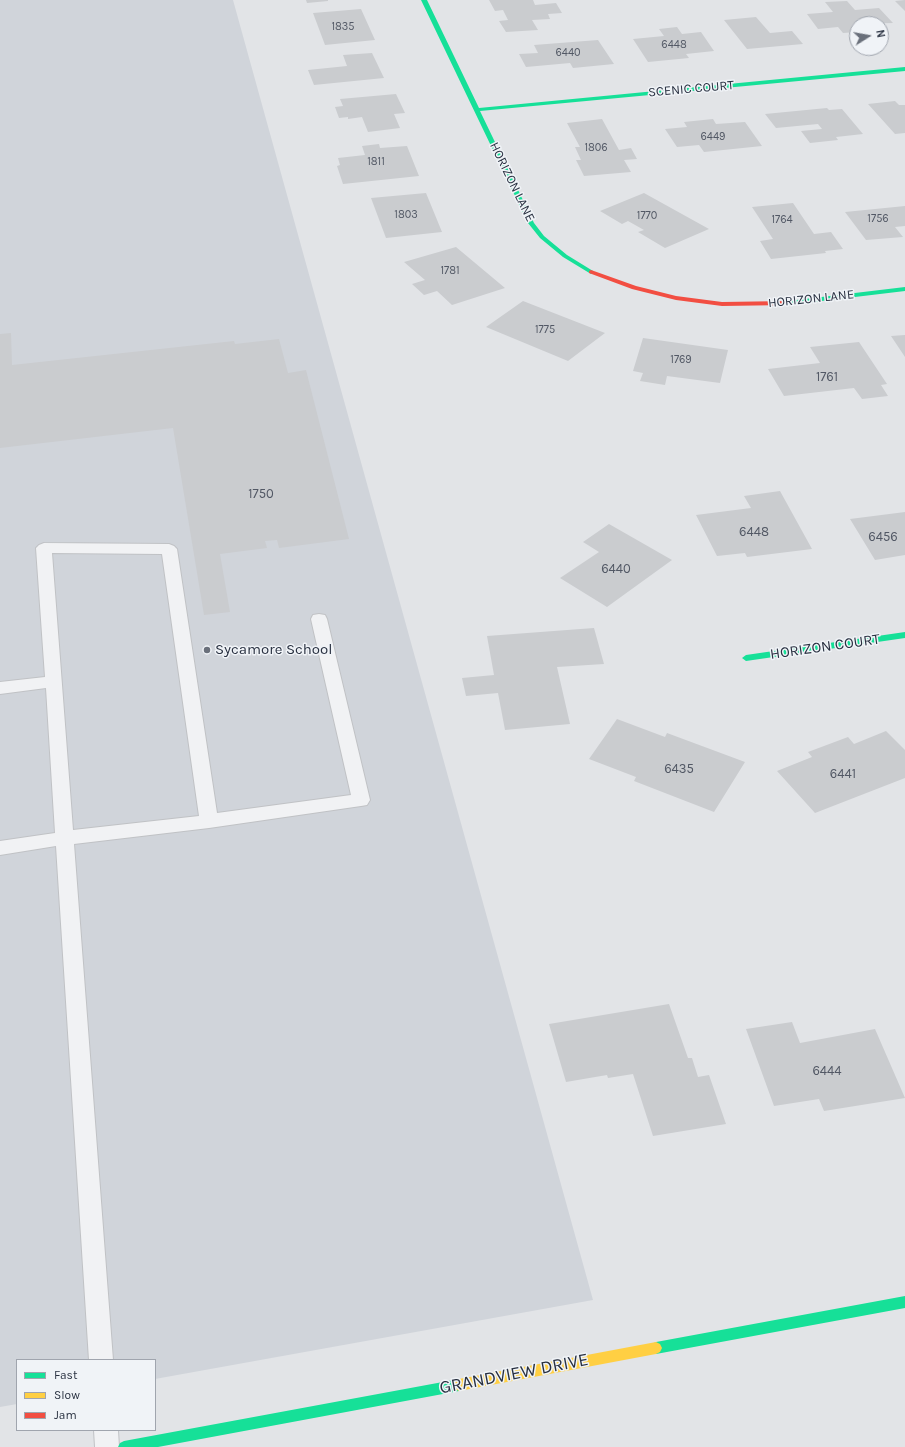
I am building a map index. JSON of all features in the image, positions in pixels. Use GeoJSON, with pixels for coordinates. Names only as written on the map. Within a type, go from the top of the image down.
{"type":"FeatureCollection","features":[{"type":"Feature","properties":{"kind":"street","name":"HORIZON LANE"},"geometry":{"type":"LineString","coordinates":[[424,0],[531,223],[542,237],[565,256],[595,274],[634,288],[663,296],[722,304],[785,303],[905,289]]}},
{"type":"Feature","properties":{"kind":"street","name":"SCENIC COURT"},"geometry":{"type":"LineString","coordinates":[[477,110],[905,69]]}},
{"type":"Feature","properties":{"kind":"street","name":"HORIZON COURT"},"geometry":{"type":"LineString","coordinates":[[746,658],[905,636]]}},
{"type":"Feature","properties":{"kind":"street","name":"GRANDVIEW DRIVE"},"geometry":{"type":"LineString","coordinates":[[124,1447],[905,1302]]}},
{"type":"Feature","properties":{"kind":"lane"},"geometry":{"type":"LineString","coordinates":[[101,1359],[44,548],[170,548],[209,821]]}},
{"type":"Feature","properties":{"kind":"lane"},"geometry":{"type":"LineString","coordinates":[[0,848],[65,838],[209,821],[361,800],[319,619]]}},
{"type":"Feature","properties":{"kind":"lane"},"geometry":{"type":"LineString","coordinates":[[0,688],[53,682]]}},
{"type":"Feature","properties":{"kind":"lane"},"geometry":{"type":"LineString","coordinates":[[106,1431],[107,1447]]}},
{"type":"Feature","properties":{"kind":"shaded area","name":"Sycamore School"},"geometry":{"type":"Polygon","coordinates":[[[0,0],[233,0],[593,1300],[156,1379],[156,1359],[16,1359],[16,1404],[0,1407],[0,0]]]}},
{"type":"Feature","properties":{"kind":"building"},"geometry":{"type":"Polygon","coordinates":[[[306,0],[328,0],[328,1],[307,3],[306,0]]]}},
{"type":"Feature","properties":{"kind":"building"},"geometry":{"type":"Polygon","coordinates":[[[489,0],[533,0],[535,5],[556,3],[562,13],[548,14],[550,19],[532,20],[538,30],[506,32],[499,21],[508,20],[503,10],[495,11],[489,0]]]}},
{"type":"Feature","properties":{"kind":"building"},"geometry":{"type":"Polygon","coordinates":[[[905,0],[905,11],[895,1],[905,0]]]}},
{"type":"Feature","properties":{"kind":"building"},"geometry":{"type":"Polygon","coordinates":[[[847,1],[855,10],[879,8],[886,16],[849,16],[849,33],[843,33],[838,27],[818,29],[807,14],[833,12],[825,2],[847,1]]]}},
{"type":"Feature","properties":{"kind":"building"},"geometry":{"type":"Polygon","coordinates":[[[361,9],[375,40],[325,45],[313,13],[361,9]]]}},
{"type":"Feature","properties":{"kind":"building"},"geometry":{"type":"Polygon","coordinates":[[[756,17],[770,33],[792,31],[803,44],[747,49],[724,20],[756,17]]]}},
{"type":"Feature","properties":{"kind":"building"},"geometry":{"type":"Polygon","coordinates":[[[677,27],[682,34],[701,32],[714,51],[686,54],[689,58],[648,62],[633,39],[664,36],[659,29],[677,27]]]}},
{"type":"Feature","properties":{"kind":"building"},"geometry":{"type":"Polygon","coordinates":[[[598,40],[614,64],[573,68],[570,63],[526,67],[519,54],[538,53],[534,45],[598,40]]]}},
{"type":"Feature","properties":{"kind":"building"},"geometry":{"type":"Polygon","coordinates":[[[372,53],[384,78],[314,85],[308,70],[347,66],[343,55],[372,53]]]}},
{"type":"Feature","properties":{"kind":"building"},"geometry":{"type":"Polygon","coordinates":[[[396,94],[405,113],[394,114],[400,128],[368,132],[362,117],[348,119],[348,117],[339,118],[335,107],[343,106],[340,99],[396,94]]]}},
{"type":"Feature","properties":{"kind":"building"},"geometry":{"type":"Polygon","coordinates":[[[895,101],[899,105],[905,105],[905,133],[895,134],[868,104],[895,101]]]}},
{"type":"Feature","properties":{"kind":"building"},"geometry":{"type":"Polygon","coordinates":[[[827,108],[829,110],[842,109],[863,134],[836,137],[838,140],[810,143],[801,131],[822,129],[818,124],[776,128],[765,114],[827,108]]]}},
{"type":"Feature","properties":{"kind":"building"},"geometry":{"type":"Polygon","coordinates":[[[602,119],[619,150],[631,148],[637,159],[624,160],[631,172],[584,176],[576,160],[581,160],[575,147],[580,147],[567,123],[602,119]]]}},
{"type":"Feature","properties":{"kind":"building"},"geometry":{"type":"Polygon","coordinates":[[[713,119],[716,124],[745,122],[762,146],[704,152],[699,145],[677,147],[665,129],[687,127],[684,122],[713,119]]]}},
{"type":"Feature","properties":{"kind":"building"},"geometry":{"type":"Polygon","coordinates":[[[379,144],[380,148],[407,146],[419,176],[343,184],[337,166],[340,165],[338,158],[365,155],[362,146],[379,144]]]}},
{"type":"Feature","properties":{"kind":"building"},"geometry":{"type":"Polygon","coordinates":[[[426,193],[442,232],[386,238],[371,198],[426,193]]]}},
{"type":"Feature","properties":{"kind":"building"},"geometry":{"type":"Polygon","coordinates":[[[644,193],[709,229],[665,248],[638,232],[644,230],[628,221],[622,224],[600,211],[644,193]]]}},
{"type":"Feature","properties":{"kind":"building"},"geometry":{"type":"Polygon","coordinates":[[[793,203],[814,234],[831,232],[843,249],[825,251],[826,253],[771,259],[760,241],[773,239],[752,207],[793,203]]]}},
{"type":"Feature","properties":{"kind":"building"},"geometry":{"type":"Polygon","coordinates":[[[905,206],[905,226],[895,227],[903,237],[866,240],[845,212],[905,206]]]}},
{"type":"Feature","properties":{"kind":"building"},"geometry":{"type":"Polygon","coordinates":[[[456,247],[505,288],[452,305],[437,291],[424,295],[412,284],[425,280],[404,262],[456,247]]]}},
{"type":"Feature","properties":{"kind":"building"},"geometry":{"type":"Polygon","coordinates":[[[523,301],[605,333],[568,361],[486,327],[523,301]]]}},
{"type":"Feature","properties":{"kind":"building"},"geometry":{"type":"Polygon","coordinates":[[[11,333],[12,365],[234,341],[235,344],[279,339],[288,373],[306,370],[349,539],[279,548],[277,540],[265,541],[267,548],[220,554],[230,612],[204,615],[173,428],[0,448],[0,334],[11,333]]]}},
{"type":"Feature","properties":{"kind":"building"},"geometry":{"type":"Polygon","coordinates":[[[905,335],[905,357],[891,336],[905,335]]]}},
{"type":"Feature","properties":{"kind":"building"},"geometry":{"type":"Polygon","coordinates":[[[643,338],[728,350],[720,383],[667,376],[665,385],[640,381],[643,373],[633,371],[643,338]]]}},
{"type":"Feature","properties":{"kind":"building"},"geometry":{"type":"Polygon","coordinates":[[[859,342],[887,384],[881,385],[888,396],[862,399],[854,388],[784,396],[768,369],[820,363],[810,347],[859,342]]]}},
{"type":"Feature","properties":{"kind":"building"},"geometry":{"type":"Polygon","coordinates":[[[780,491],[812,549],[747,557],[745,553],[717,556],[696,515],[751,508],[744,496],[780,491]]]}},
{"type":"Feature","properties":{"kind":"building"},"geometry":{"type":"Polygon","coordinates":[[[905,512],[905,555],[875,560],[850,519],[905,512]]]}},
{"type":"Feature","properties":{"kind":"building"},"geometry":{"type":"Polygon","coordinates":[[[609,524],[672,560],[607,607],[560,578],[599,552],[583,542],[609,524]]]}},
{"type":"Feature","properties":{"kind":"building"},"geometry":{"type":"Polygon","coordinates":[[[594,628],[604,664],[557,667],[570,724],[505,730],[498,693],[466,696],[462,678],[494,675],[487,636],[594,628]]]}},
{"type":"Feature","properties":{"kind":"building"},"geometry":{"type":"Polygon","coordinates":[[[617,719],[665,737],[667,733],[745,762],[714,812],[634,781],[636,777],[589,759],[617,719]]]}},
{"type":"Feature","properties":{"kind":"building"},"geometry":{"type":"Polygon","coordinates":[[[886,731],[905,750],[905,778],[815,813],[777,771],[812,757],[808,752],[848,737],[854,744],[886,731]]]}},
{"type":"Feature","properties":{"kind":"building"},"geometry":{"type":"Polygon","coordinates":[[[669,1004],[688,1058],[692,1058],[698,1077],[709,1075],[726,1124],[653,1136],[633,1074],[608,1078],[607,1075],[566,1082],[549,1024],[669,1004]]]}},
{"type":"Feature","properties":{"kind":"building"},"geometry":{"type":"Polygon","coordinates":[[[792,1022],[800,1043],[875,1029],[905,1098],[824,1111],[819,1099],[774,1106],[746,1029],[792,1022]]]}},
{"type":"Feature","properties":{"kind":"traffic: fast"},"geometry":{"type":"LineString","coordinates":[[424,0],[531,223],[542,237],[565,256],[591,272]]}},
{"type":"Feature","properties":{"kind":"traffic: fast"},"geometry":{"type":"LineString","coordinates":[[477,110],[905,69]]}},
{"type":"Feature","properties":{"kind":"traffic: fast"},"geometry":{"type":"LineString","coordinates":[[788,303],[905,289]]}},
{"type":"Feature","properties":{"kind":"traffic: fast"},"geometry":{"type":"LineString","coordinates":[[746,658],[905,635]]}},
{"type":"Feature","properties":{"kind":"traffic: fast"},"geometry":{"type":"LineString","coordinates":[[656,1348],[905,1302]]}},
{"type":"Feature","properties":{"kind":"traffic: fast"},"geometry":{"type":"LineString","coordinates":[[124,1447],[459,1385]]}},
{"type":"Feature","properties":{"kind":"traffic: slow"},"geometry":{"type":"LineString","coordinates":[[459,1385],[656,1348]]}},
{"type":"Feature","properties":{"kind":"traffic: jam"},"geometry":{"type":"LineString","coordinates":[[591,272],[634,288],[676,298],[722,304],[788,303]]}},
{"type":"Feature","properties":{"kind":"place","name":"Sycamore School"},"geometry":{"type":"Point","coordinates":[207,650]}}]}
